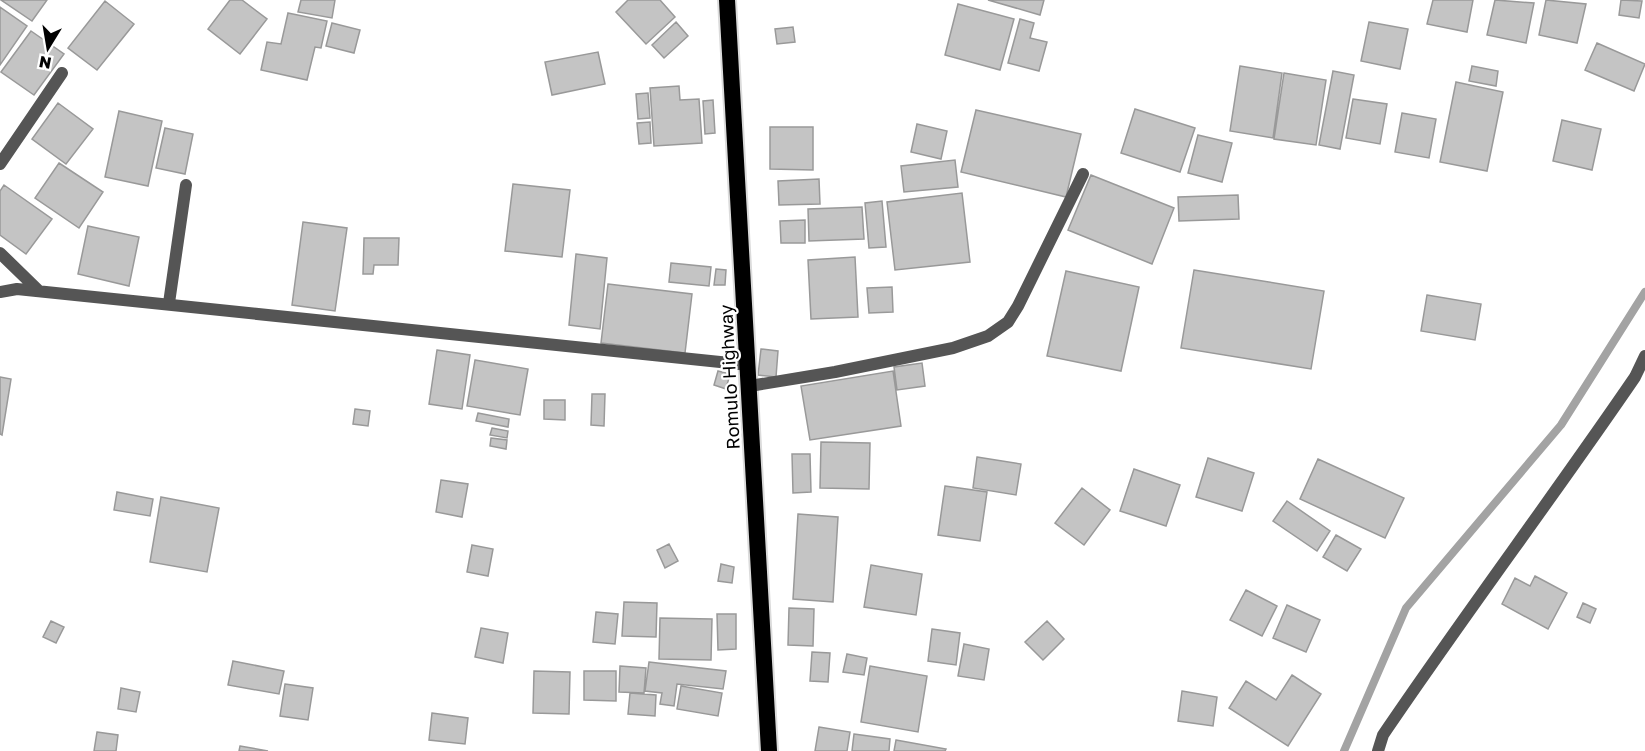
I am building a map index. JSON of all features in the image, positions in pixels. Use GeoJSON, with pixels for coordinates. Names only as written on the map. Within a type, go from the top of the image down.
{"type":"FeatureCollection","features":[{"type":"Feature","properties":{"kind":"highway","name":"Romulo Highway"},"geometry":{"type":"LineString","coordinates":[[727,0],[769,751]]}},
{"type":"Feature","properties":{"kind":"street"},"geometry":{"type":"LineString","coordinates":[[0,164],[62,74]]}},
{"type":"Feature","properties":{"kind":"street"},"geometry":{"type":"LineString","coordinates":[[750,386],[836,372],[943,350],[988,336],[1008,322],[1018,306],[1083,174]]}},
{"type":"Feature","properties":{"kind":"street"},"geometry":{"type":"LineString","coordinates":[[169,303],[186,185]]}},
{"type":"Feature","properties":{"kind":"street"},"geometry":{"type":"LineString","coordinates":[[0,253],[39,291]]}},
{"type":"Feature","properties":{"kind":"street"},"geometry":{"type":"LineString","coordinates":[[0,292],[17,288],[749,364]]}},
{"type":"Feature","properties":{"kind":"street"},"geometry":{"type":"LineString","coordinates":[[1378,751],[1383,735],[1442,648],[1542,512],[1635,377],[1645,356]]}},
{"type":"Feature","properties":{"kind":"building"},"geometry":{"type":"Polygon","coordinates":[[[1,0],[47,0],[32,21],[1,0]]]}},
{"type":"Feature","properties":{"kind":"building"},"geometry":{"type":"Polygon","coordinates":[[[230,0],[242,0],[267,19],[240,54],[208,29],[230,0]]]}},
{"type":"Feature","properties":{"kind":"building"},"geometry":{"type":"Polygon","coordinates":[[[301,0],[335,0],[332,18],[298,12],[301,0]]]}},
{"type":"Feature","properties":{"kind":"building"},"geometry":{"type":"Polygon","coordinates":[[[628,0],[660,0],[675,17],[646,44],[616,12],[628,0]]]}},
{"type":"Feature","properties":{"kind":"building"},"geometry":{"type":"Polygon","coordinates":[[[988,0],[1044,0],[1040,15],[988,0]]]}},
{"type":"Feature","properties":{"kind":"building"},"geometry":{"type":"Polygon","coordinates":[[[1433,0],[1473,0],[1467,32],[1427,24],[1433,0]]]}},
{"type":"Feature","properties":{"kind":"building"},"geometry":{"type":"Polygon","coordinates":[[[1495,0],[1534,3],[1526,43],[1487,35],[1495,0]]]}},
{"type":"Feature","properties":{"kind":"building"},"geometry":{"type":"Polygon","coordinates":[[[1546,0],[1586,4],[1577,43],[1539,35],[1546,0]]]}},
{"type":"Feature","properties":{"kind":"building"},"geometry":{"type":"Polygon","coordinates":[[[1621,0],[1642,1],[1639,18],[1619,15],[1621,0]]]}},
{"type":"Feature","properties":{"kind":"building"},"geometry":{"type":"Polygon","coordinates":[[[105,1],[134,24],[97,70],[68,48],[105,1]]]}},
{"type":"Feature","properties":{"kind":"building"},"geometry":{"type":"Polygon","coordinates":[[[958,4],[1014,19],[1000,70],[945,55],[958,4]]]}},
{"type":"Feature","properties":{"kind":"building"},"geometry":{"type":"Polygon","coordinates":[[[0,7],[27,26],[0,65],[0,7]]]}},
{"type":"Feature","properties":{"kind":"building"},"geometry":{"type":"Polygon","coordinates":[[[288,13],[327,21],[321,48],[315,47],[307,80],[261,70],[267,42],[281,44],[288,13]]]}},
{"type":"Feature","properties":{"kind":"building"},"geometry":{"type":"Polygon","coordinates":[[[1020,19],[1034,23],[1030,38],[1047,42],[1039,71],[1008,63],[1020,19]]]}},
{"type":"Feature","properties":{"kind":"building"},"geometry":{"type":"Polygon","coordinates":[[[676,22],[688,36],[664,58],[652,45],[676,22]]]}},
{"type":"Feature","properties":{"kind":"building"},"geometry":{"type":"Polygon","coordinates":[[[1369,22],[1408,29],[1400,69],[1361,61],[1369,22]]]}},
{"type":"Feature","properties":{"kind":"building"},"geometry":{"type":"Polygon","coordinates":[[[332,23],[360,30],[354,53],[326,46],[332,23]]]}},
{"type":"Feature","properties":{"kind":"building"},"geometry":{"type":"Polygon","coordinates":[[[793,27],[795,42],[777,44],[775,29],[793,27]]]}},
{"type":"Feature","properties":{"kind":"building"},"geometry":{"type":"Polygon","coordinates":[[[31,31],[64,54],[34,95],[1,72],[31,31]]]}},
{"type":"Feature","properties":{"kind":"building"},"geometry":{"type":"Polygon","coordinates":[[[1597,43],[1645,64],[1634,91],[1585,70],[1597,43]]]}},
{"type":"Feature","properties":{"kind":"building"},"geometry":{"type":"Polygon","coordinates":[[[598,52],[605,84],[552,95],[545,62],[598,52]]]}},
{"type":"Feature","properties":{"kind":"building"},"geometry":{"type":"Polygon","coordinates":[[[1240,66],[1282,73],[1273,138],[1230,131],[1240,66]]]}},
{"type":"Feature","properties":{"kind":"building"},"geometry":{"type":"Polygon","coordinates":[[[1472,66],[1498,71],[1496,86],[1469,81],[1472,66]]]}},
{"type":"Feature","properties":{"kind":"building"},"geometry":{"type":"Polygon","coordinates":[[[1333,71],[1354,75],[1340,149],[1319,145],[1333,71]]]}},
{"type":"Feature","properties":{"kind":"building"},"geometry":{"type":"Polygon","coordinates":[[[1284,73],[1326,80],[1316,145],[1274,139],[1284,73]]]}},
{"type":"Feature","properties":{"kind":"building"},"geometry":{"type":"Polygon","coordinates":[[[1456,82],[1503,92],[1487,171],[1440,162],[1456,82]]]}},
{"type":"Feature","properties":{"kind":"building"},"geometry":{"type":"Polygon","coordinates":[[[679,86],[680,100],[699,99],[702,143],[654,146],[650,88],[679,86]]]}},
{"type":"Feature","properties":{"kind":"building"},"geometry":{"type":"Polygon","coordinates":[[[648,93],[650,118],[638,119],[636,94],[648,93]]]}},
{"type":"Feature","properties":{"kind":"building"},"geometry":{"type":"Polygon","coordinates":[[[1353,99],[1387,104],[1380,144],[1346,138],[1353,99]]]}},
{"type":"Feature","properties":{"kind":"building"},"geometry":{"type":"Polygon","coordinates":[[[713,100],[715,133],[705,134],[703,101],[713,100]]]}},
{"type":"Feature","properties":{"kind":"building"},"geometry":{"type":"Polygon","coordinates":[[[58,103],[93,129],[66,164],[32,139],[58,103]]]}},
{"type":"Feature","properties":{"kind":"building"},"geometry":{"type":"Polygon","coordinates":[[[1135,109],[1195,128],[1180,172],[1121,153],[1135,109]]]}},
{"type":"Feature","properties":{"kind":"building"},"geometry":{"type":"Polygon","coordinates":[[[976,110],[1081,134],[1066,197],[961,172],[976,110]]]}},
{"type":"Feature","properties":{"kind":"building"},"geometry":{"type":"Polygon","coordinates":[[[119,111],[162,121],[148,186],[105,177],[119,111]]]}},
{"type":"Feature","properties":{"kind":"building"},"geometry":{"type":"Polygon","coordinates":[[[1402,113],[1436,119],[1429,158],[1395,152],[1402,113]]]}},
{"type":"Feature","properties":{"kind":"building"},"geometry":{"type":"Polygon","coordinates":[[[1562,120],[1601,129],[1592,170],[1553,161],[1562,120]]]}},
{"type":"Feature","properties":{"kind":"building"},"geometry":{"type":"Polygon","coordinates":[[[650,122],[651,143],[639,144],[637,123],[650,122]]]}},
{"type":"Feature","properties":{"kind":"building"},"geometry":{"type":"Polygon","coordinates":[[[917,124],[947,131],[941,159],[911,152],[917,124]]]}},
{"type":"Feature","properties":{"kind":"building"},"geometry":{"type":"Polygon","coordinates":[[[770,127],[813,127],[813,170],[770,169],[770,127]]]}},
{"type":"Feature","properties":{"kind":"building"},"geometry":{"type":"Polygon","coordinates":[[[165,128],[193,134],[185,174],[156,168],[165,128]]]}},
{"type":"Feature","properties":{"kind":"building"},"geometry":{"type":"Polygon","coordinates":[[[1198,135],[1232,143],[1222,182],[1188,173],[1198,135]]]}},
{"type":"Feature","properties":{"kind":"building"},"geometry":{"type":"Polygon","coordinates":[[[955,160],[958,187],[904,192],[901,166],[955,160]]]}},
{"type":"Feature","properties":{"kind":"building"},"geometry":{"type":"Polygon","coordinates":[[[59,163],[103,192],[79,228],[35,198],[59,163]]]}},
{"type":"Feature","properties":{"kind":"building"},"geometry":{"type":"Polygon","coordinates":[[[1091,175],[1174,208],[1152,264],[1068,230],[1091,175]]]}},
{"type":"Feature","properties":{"kind":"building"},"geometry":{"type":"Polygon","coordinates":[[[819,179],[820,204],[779,205],[778,181],[819,179]]]}},
{"type":"Feature","properties":{"kind":"building"},"geometry":{"type":"Polygon","coordinates":[[[513,184],[570,190],[562,257],[505,251],[513,184]]]}},
{"type":"Feature","properties":{"kind":"building"},"geometry":{"type":"Polygon","coordinates":[[[4,185],[52,219],[26,254],[0,235],[0,191],[4,185]]]}},
{"type":"Feature","properties":{"kind":"building"},"geometry":{"type":"Polygon","coordinates":[[[962,193],[970,262],[895,270],[887,202],[962,193]]]}},
{"type":"Feature","properties":{"kind":"building"},"geometry":{"type":"Polygon","coordinates":[[[1238,195],[1239,219],[1179,221],[1178,197],[1238,195]]]}},
{"type":"Feature","properties":{"kind":"building"},"geometry":{"type":"Polygon","coordinates":[[[882,201],[886,247],[869,248],[865,203],[882,201]]]}},
{"type":"Feature","properties":{"kind":"building"},"geometry":{"type":"Polygon","coordinates":[[[862,207],[864,239],[809,241],[808,209],[862,207]]]}},
{"type":"Feature","properties":{"kind":"building"},"geometry":{"type":"Polygon","coordinates":[[[805,220],[805,243],[781,243],[780,221],[805,220]]]}},
{"type":"Feature","properties":{"kind":"building"},"geometry":{"type":"Polygon","coordinates":[[[303,222],[347,228],[335,311],[292,305],[303,222]]]}},
{"type":"Feature","properties":{"kind":"building"},"geometry":{"type":"Polygon","coordinates":[[[88,226],[139,237],[129,286],[78,274],[88,226]]]}},
{"type":"Feature","properties":{"kind":"building"},"geometry":{"type":"Polygon","coordinates":[[[364,238],[399,238],[398,265],[374,265],[373,274],[363,274],[364,238]]]}},
{"type":"Feature","properties":{"kind":"building"},"geometry":{"type":"Polygon","coordinates":[[[576,254],[607,258],[600,329],[569,325],[576,254]]]}},
{"type":"Feature","properties":{"kind":"building"},"geometry":{"type":"Polygon","coordinates":[[[855,257],[858,317],[811,319],[808,260],[855,257]]]}},
{"type":"Feature","properties":{"kind":"building"},"geometry":{"type":"Polygon","coordinates":[[[671,263],[711,267],[709,286],[669,282],[671,263]]]}},
{"type":"Feature","properties":{"kind":"building"},"geometry":{"type":"Polygon","coordinates":[[[716,269],[726,270],[725,285],[714,285],[716,269]]]}},
{"type":"Feature","properties":{"kind":"building"},"geometry":{"type":"Polygon","coordinates":[[[1194,270],[1324,291],[1311,369],[1181,348],[1194,270]]]}},
{"type":"Feature","properties":{"kind":"building"},"geometry":{"type":"Polygon","coordinates":[[[1066,271],[1139,287],[1121,371],[1047,356],[1066,271]]]}},
{"type":"Feature","properties":{"kind":"building"},"geometry":{"type":"Polygon","coordinates":[[[608,284],[692,294],[685,353],[601,343],[608,284]]]}},
{"type":"Feature","properties":{"kind":"building"},"geometry":{"type":"Polygon","coordinates":[[[892,287],[893,312],[869,313],[867,288],[892,287]]]}},
{"type":"Feature","properties":{"kind":"building"},"geometry":{"type":"Polygon","coordinates":[[[1427,295],[1481,304],[1475,340],[1421,331],[1427,295]]]}},
{"type":"Feature","properties":{"kind":"building"},"geometry":{"type":"Polygon","coordinates":[[[761,349],[778,351],[776,377],[758,375],[761,349]]]}},
{"type":"Feature","properties":{"kind":"building"},"geometry":{"type":"Polygon","coordinates":[[[437,350],[470,355],[462,409],[429,404],[437,350]]]}},
{"type":"Feature","properties":{"kind":"building"},"geometry":{"type":"Polygon","coordinates":[[[475,360],[528,369],[520,415],[467,406],[475,360]]]}},
{"type":"Feature","properties":{"kind":"building"},"geometry":{"type":"Polygon","coordinates":[[[922,363],[925,386],[897,390],[894,367],[922,363]]]}},
{"type":"Feature","properties":{"kind":"building"},"geometry":{"type":"Polygon","coordinates":[[[718,371],[730,374],[726,389],[714,385],[718,371]]]}},
{"type":"Feature","properties":{"kind":"building"},"geometry":{"type":"Polygon","coordinates":[[[893,371],[901,426],[810,440],[801,386],[893,371]]]}},
{"type":"Feature","properties":{"kind":"building"},"geometry":{"type":"Polygon","coordinates":[[[0,377],[11,379],[2,435],[0,434],[0,377]]]}},
{"type":"Feature","properties":{"kind":"building"},"geometry":{"type":"Polygon","coordinates":[[[592,394],[605,394],[604,426],[591,425],[592,394]]]}},
{"type":"Feature","properties":{"kind":"building"},"geometry":{"type":"Polygon","coordinates":[[[544,400],[565,400],[565,420],[544,419],[544,400]]]}},
{"type":"Feature","properties":{"kind":"building"},"geometry":{"type":"Polygon","coordinates":[[[355,409],[370,411],[368,426],[353,424],[355,409]]]}},
{"type":"Feature","properties":{"kind":"building"},"geometry":{"type":"Polygon","coordinates":[[[478,413],[509,419],[508,427],[476,421],[478,413]]]}},
{"type":"Feature","properties":{"kind":"building"},"geometry":{"type":"Polygon","coordinates":[[[492,428],[508,431],[507,438],[490,435],[492,428]]]}},
{"type":"Feature","properties":{"kind":"building"},"geometry":{"type":"Polygon","coordinates":[[[491,438],[507,440],[506,449],[490,446],[491,438]]]}},
{"type":"Feature","properties":{"kind":"building"},"geometry":{"type":"Polygon","coordinates":[[[821,442],[870,443],[869,489],[820,488],[821,442]]]}},
{"type":"Feature","properties":{"kind":"building"},"geometry":{"type":"Polygon","coordinates":[[[792,454],[810,454],[811,492],[793,493],[792,454]]]}},
{"type":"Feature","properties":{"kind":"building"},"geometry":{"type":"Polygon","coordinates":[[[977,457],[1021,464],[1016,495],[973,488],[977,457]]]}},
{"type":"Feature","properties":{"kind":"building"},"geometry":{"type":"Polygon","coordinates":[[[1208,458],[1254,473],[1242,511],[1196,497],[1208,458]]]}},
{"type":"Feature","properties":{"kind":"building"},"geometry":{"type":"Polygon","coordinates":[[[1318,459],[1404,498],[1385,538],[1300,499],[1318,459]]]}},
{"type":"Feature","properties":{"kind":"building"},"geometry":{"type":"Polygon","coordinates":[[[1134,469],[1180,485],[1166,526],[1120,511],[1134,469]]]}},
{"type":"Feature","properties":{"kind":"building"},"geometry":{"type":"Polygon","coordinates":[[[441,480],[468,484],[462,517],[436,512],[441,480]]]}},
{"type":"Feature","properties":{"kind":"building"},"geometry":{"type":"Polygon","coordinates":[[[945,486],[987,492],[980,541],[938,535],[945,486]]]}},
{"type":"Feature","properties":{"kind":"building"},"geometry":{"type":"Polygon","coordinates":[[[1082,488],[1110,510],[1084,545],[1055,523],[1082,488]]]}},
{"type":"Feature","properties":{"kind":"building"},"geometry":{"type":"Polygon","coordinates":[[[117,492],[153,499],[150,516],[114,510],[117,492]]]}},
{"type":"Feature","properties":{"kind":"building"},"geometry":{"type":"Polygon","coordinates":[[[161,497],[219,508],[207,572],[150,562],[161,497]]]}},
{"type":"Feature","properties":{"kind":"building"},"geometry":{"type":"Polygon","coordinates":[[[1287,501],[1330,531],[1317,551],[1273,521],[1287,501]]]}},
{"type":"Feature","properties":{"kind":"building"},"geometry":{"type":"Polygon","coordinates":[[[798,514],[838,517],[833,602],[793,599],[798,514]]]}},
{"type":"Feature","properties":{"kind":"building"},"geometry":{"type":"Polygon","coordinates":[[[1336,535],[1361,549],[1347,571],[1323,557],[1336,535]]]}},
{"type":"Feature","properties":{"kind":"building"},"geometry":{"type":"Polygon","coordinates":[[[669,544],[678,561],[665,568],[657,550],[669,544]]]}},
{"type":"Feature","properties":{"kind":"building"},"geometry":{"type":"Polygon","coordinates":[[[472,545],[493,549],[488,576],[467,572],[472,545]]]}},
{"type":"Feature","properties":{"kind":"building"},"geometry":{"type":"Polygon","coordinates":[[[721,564],[734,567],[732,583],[718,581],[721,564]]]}},
{"type":"Feature","properties":{"kind":"building"},"geometry":{"type":"Polygon","coordinates":[[[871,565],[922,574],[916,615],[864,607],[871,565]]]}},
{"type":"Feature","properties":{"kind":"building"},"geometry":{"type":"Polygon","coordinates":[[[1535,576],[1567,593],[1548,629],[1502,604],[1515,578],[1530,586],[1535,576]]]}},
{"type":"Feature","properties":{"kind":"building"},"geometry":{"type":"Polygon","coordinates":[[[1246,590],[1277,606],[1262,636],[1230,620],[1246,590]]]}},
{"type":"Feature","properties":{"kind":"building"},"geometry":{"type":"Polygon","coordinates":[[[624,602],[657,603],[656,637],[622,636],[624,602]]]}},
{"type":"Feature","properties":{"kind":"building"},"geometry":{"type":"Polygon","coordinates":[[[1583,603],[1596,609],[1590,623],[1577,617],[1583,603]]]}},
{"type":"Feature","properties":{"kind":"building"},"geometry":{"type":"Polygon","coordinates":[[[1287,605],[1320,620],[1306,652],[1273,638],[1287,605]]]}},
{"type":"Feature","properties":{"kind":"building"},"geometry":{"type":"Polygon","coordinates":[[[789,608],[814,609],[813,646],[788,645],[789,608]]]}},
{"type":"Feature","properties":{"kind":"building"},"geometry":{"type":"Polygon","coordinates":[[[596,612],[618,614],[615,644],[593,642],[596,612]]]}},
{"type":"Feature","properties":{"kind":"building"},"geometry":{"type":"Polygon","coordinates":[[[717,614],[736,614],[736,649],[718,650],[717,614]]]}},
{"type":"Feature","properties":{"kind":"building"},"geometry":{"type":"Polygon","coordinates":[[[660,618],[712,619],[711,660],[659,659],[660,618]]]}},
{"type":"Feature","properties":{"kind":"building"},"geometry":{"type":"Polygon","coordinates":[[[51,621],[64,627],[56,643],[43,637],[51,621]]]}},
{"type":"Feature","properties":{"kind":"building"},"geometry":{"type":"Polygon","coordinates":[[[1047,621],[1064,639],[1043,660],[1025,642],[1047,621]]]}},
{"type":"Feature","properties":{"kind":"building"},"geometry":{"type":"Polygon","coordinates":[[[481,628],[508,633],[503,663],[475,657],[481,628]]]}},
{"type":"Feature","properties":{"kind":"building"},"geometry":{"type":"Polygon","coordinates":[[[932,629],[960,633],[956,665],[928,661],[932,629]]]}},
{"type":"Feature","properties":{"kind":"building"},"geometry":{"type":"Polygon","coordinates":[[[964,644],[989,649],[984,680],[958,676],[964,644]]]}},
{"type":"Feature","properties":{"kind":"building"},"geometry":{"type":"Polygon","coordinates":[[[812,652],[830,653],[828,682],[810,681],[812,652]]]}},
{"type":"Feature","properties":{"kind":"building"},"geometry":{"type":"Polygon","coordinates":[[[847,654],[867,658],[864,675],[843,672],[847,654]]]}},
{"type":"Feature","properties":{"kind":"building"},"geometry":{"type":"Polygon","coordinates":[[[233,661],[284,671],[279,694],[228,685],[233,661]]]}},
{"type":"Feature","properties":{"kind":"building"},"geometry":{"type":"Polygon","coordinates":[[[649,662],[726,671],[723,689],[677,684],[674,706],[660,704],[662,693],[645,691],[649,662]]]}},
{"type":"Feature","properties":{"kind":"building"},"geometry":{"type":"Polygon","coordinates":[[[620,666],[646,668],[644,693],[619,692],[620,666]]]}},
{"type":"Feature","properties":{"kind":"building"},"geometry":{"type":"Polygon","coordinates":[[[870,666],[927,676],[918,732],[861,722],[870,666]]]}},
{"type":"Feature","properties":{"kind":"building"},"geometry":{"type":"Polygon","coordinates":[[[534,671],[570,672],[569,714],[533,713],[534,671]]]}},
{"type":"Feature","properties":{"kind":"building"},"geometry":{"type":"Polygon","coordinates":[[[584,671],[616,671],[616,701],[584,700],[584,671]]]}},
{"type":"Feature","properties":{"kind":"building"},"geometry":{"type":"Polygon","coordinates":[[[1292,675],[1321,694],[1288,746],[1229,708],[1246,681],[1276,700],[1292,675]]]}},
{"type":"Feature","properties":{"kind":"building"},"geometry":{"type":"Polygon","coordinates":[[[285,684],[313,688],[308,720],[280,716],[285,684]]]}},
{"type":"Feature","properties":{"kind":"building"},"geometry":{"type":"Polygon","coordinates":[[[681,686],[722,693],[718,716],[677,709],[681,686]]]}},
{"type":"Feature","properties":{"kind":"building"},"geometry":{"type":"Polygon","coordinates":[[[121,688],[140,692],[136,712],[118,709],[121,688]]]}},
{"type":"Feature","properties":{"kind":"building"},"geometry":{"type":"Polygon","coordinates":[[[1182,691],[1217,697],[1213,726],[1178,721],[1182,691]]]}},
{"type":"Feature","properties":{"kind":"building"},"geometry":{"type":"Polygon","coordinates":[[[630,693],[656,695],[655,716],[628,714],[630,693]]]}},
{"type":"Feature","properties":{"kind":"building"},"geometry":{"type":"Polygon","coordinates":[[[432,713],[468,718],[465,744],[429,740],[432,713]]]}},
{"type":"Feature","properties":{"kind":"building"},"geometry":{"type":"Polygon","coordinates":[[[819,727],[850,732],[847,751],[815,751],[819,727]]]}},
{"type":"Feature","properties":{"kind":"building"},"geometry":{"type":"Polygon","coordinates":[[[97,732],[118,735],[116,751],[94,751],[97,732]]]}},
{"type":"Feature","properties":{"kind":"building"},"geometry":{"type":"Polygon","coordinates":[[[854,734],[890,739],[889,751],[852,751],[854,734]]]}},
{"type":"Feature","properties":{"kind":"building"},"geometry":{"type":"Polygon","coordinates":[[[896,740],[946,749],[945,751],[894,751],[896,740]]]}},
{"type":"Feature","properties":{"kind":"building"},"geometry":{"type":"Polygon","coordinates":[[[240,746],[268,751],[239,751],[240,746]]]}},
{"type":"Feature","properties":{"kind":"waterway"},"geometry":{"type":"LineString","coordinates":[[1344,751],[1406,608],[1561,425],[1645,292]]}}]}
